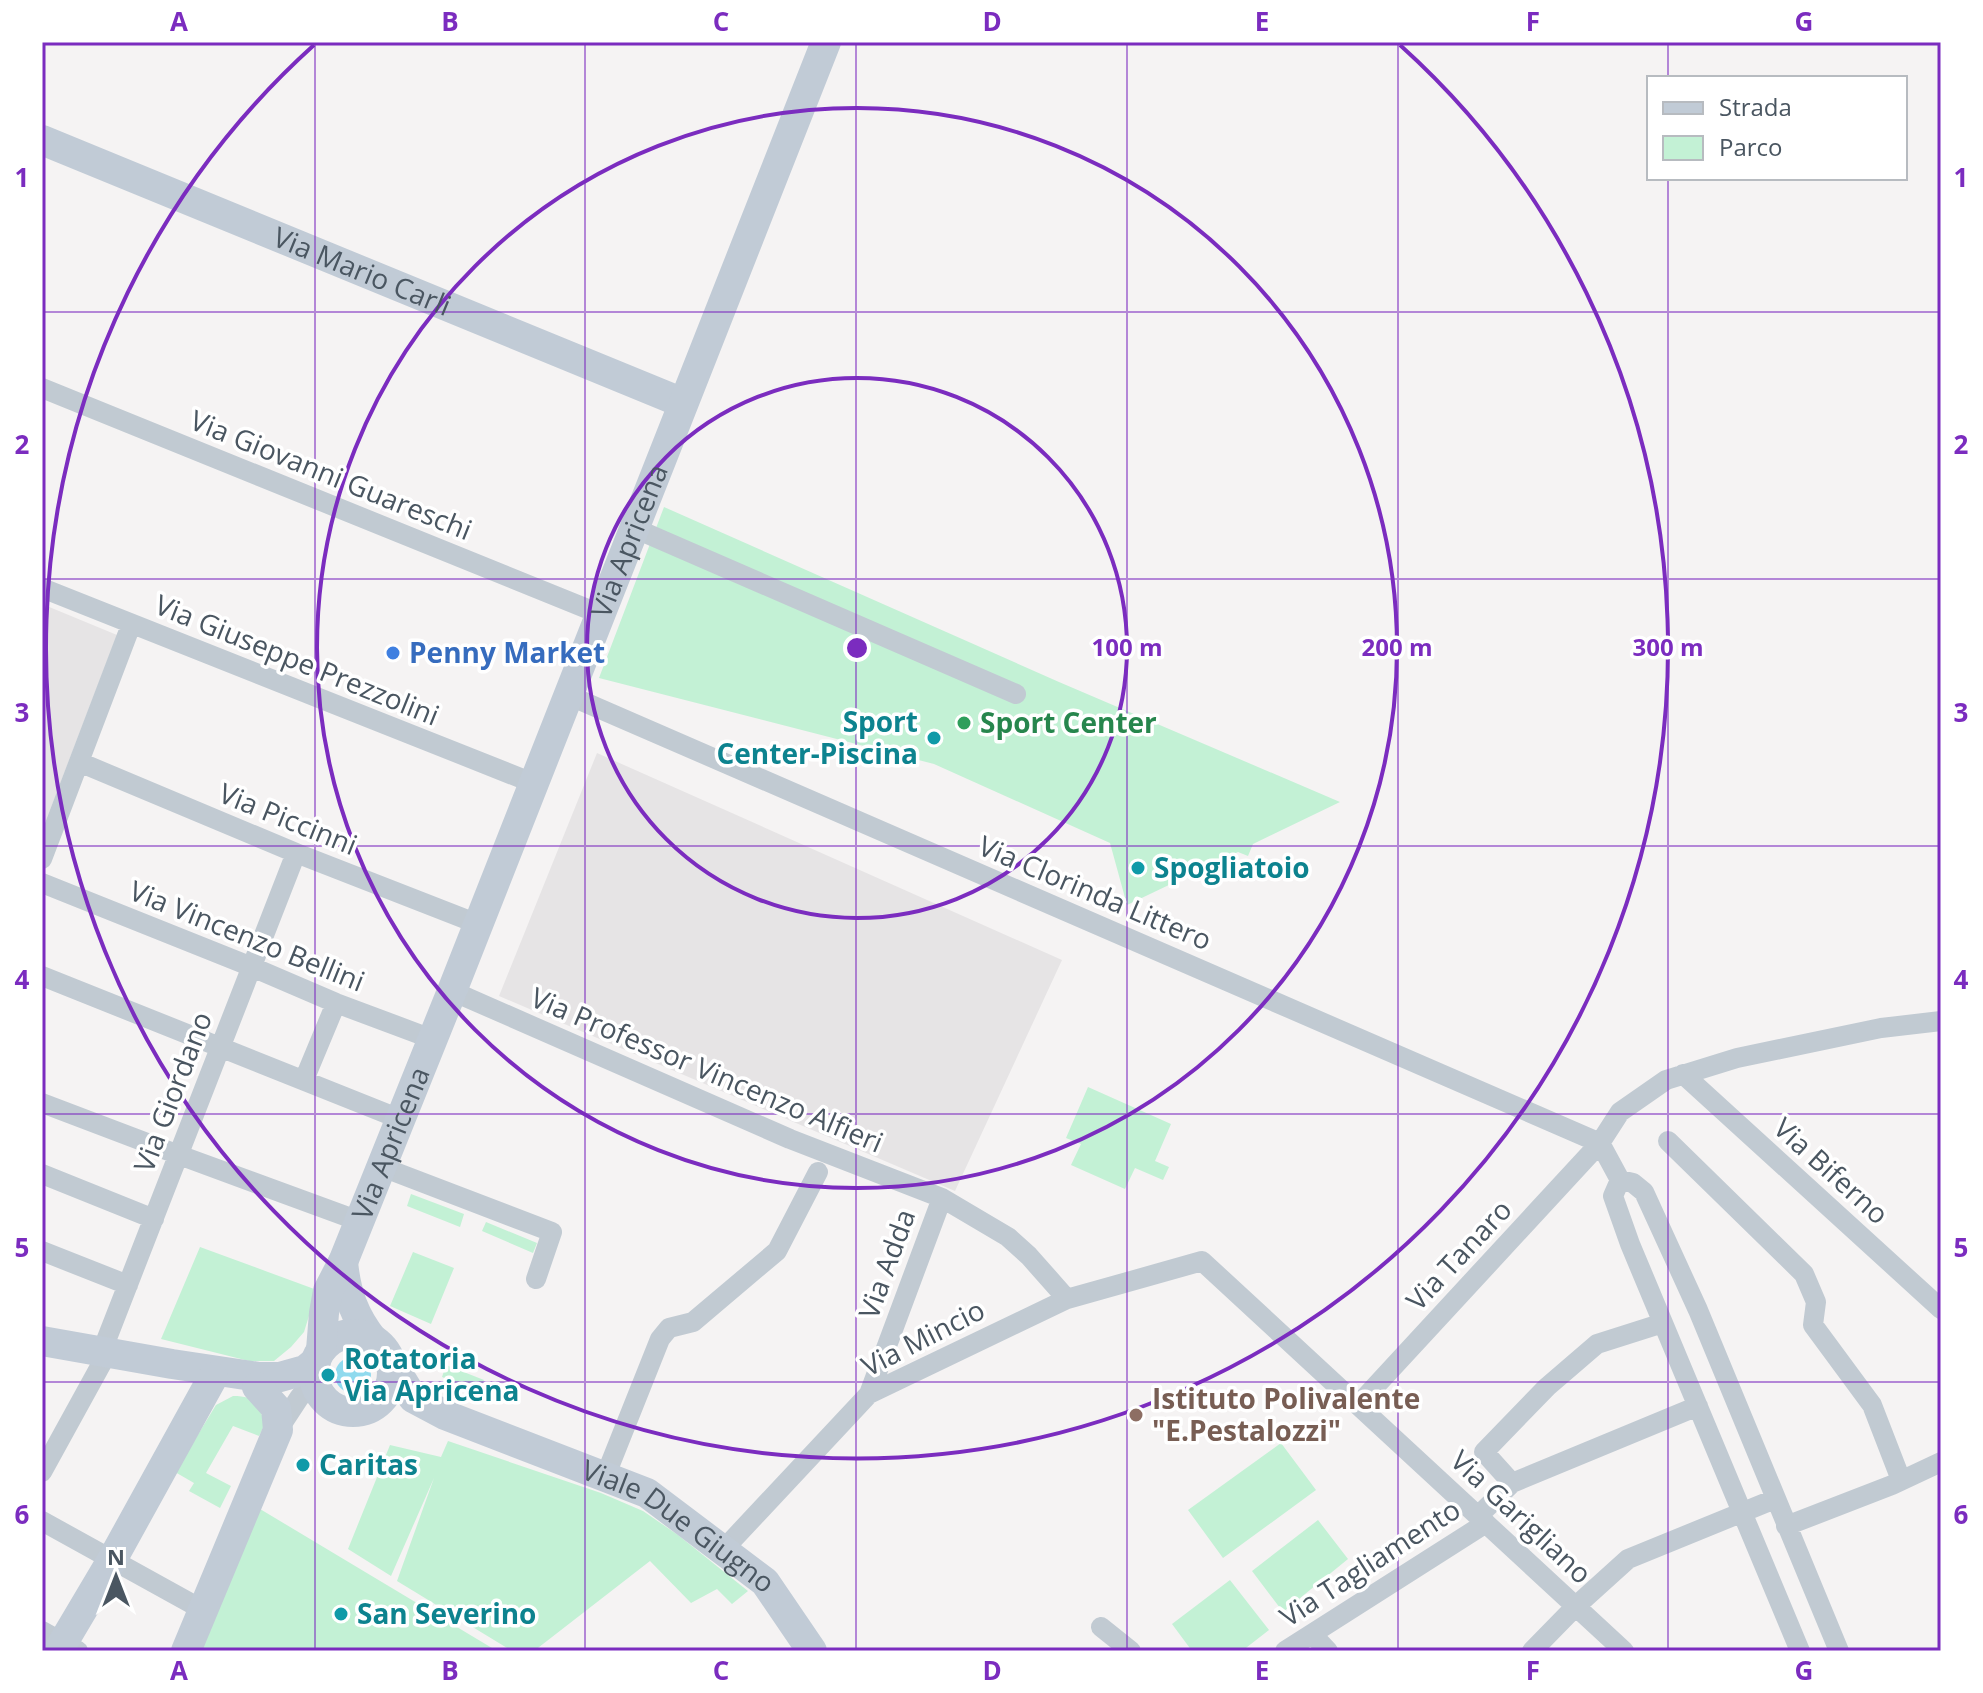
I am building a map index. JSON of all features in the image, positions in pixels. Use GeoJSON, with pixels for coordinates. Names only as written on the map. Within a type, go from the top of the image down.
{"type":"FeatureCollection","features":[{"type":"Feature","properties":{"kind":"main road","name":"Via Apricena"},"geometry":{"type":"LineString","coordinates":[[314,1377],[328,1291],[382,1167],[826,42]]}},
{"type":"Feature","properties":{"kind":"main road","name":"Via Mario Carli"},"geometry":{"type":"LineString","coordinates":[[42,140],[683,403]]}},
{"type":"Feature","properties":{"kind":"main road"},"geometry":{"type":"LineString","coordinates":[[343,1262],[347,1294],[364,1329],[392,1370],[386,1394],[378,1403],[356,1412]]}},
{"type":"Feature","properties":{"kind":"main road","name":"Viale Due Giugno"},"geometry":{"type":"LineString","coordinates":[[314,1377],[330,1342],[340,1336],[363,1336],[381,1350],[413,1398],[445,1415],[647,1493],[765,1582],[812,1651]]}},
{"type":"Feature","properties":{"kind":"main road","name":"Viale Due Giugno"},"geometry":{"type":"LineString","coordinates":[[42,1341],[259,1377],[280,1377],[305,1370],[314,1377],[330,1405],[343,1411],[399,1415],[511,1439]]}},
{"type":"Feature","properties":{"kind":"main road","name":"Viale Due Giugno"},"geometry":{"type":"LineString","coordinates":[[172,1364],[257,1387],[314,1377]]}},
{"type":"Feature","properties":{"kind":"main road"},"geometry":{"type":"LineString","coordinates":[[61,1644],[112,1560],[213,1377]]}},
{"type":"Feature","properties":{"kind":"main road"},"geometry":{"type":"LineString","coordinates":[[186,1651],[278,1430],[276,1408],[257,1387]]}},
{"type":"Feature","properties":{"kind":"street","name":"Via Giovanni Guareschi"},"geometry":{"type":"LineString","coordinates":[[42,388],[600,614]]}},
{"type":"Feature","properties":{"kind":"street"},"geometry":{"type":"LineString","coordinates":[[634,528],[1016,694]]}},
{"type":"Feature","properties":{"kind":"street","name":"Via Giuseppe Prezzolini"},"geometry":{"type":"LineString","coordinates":[[42,588],[533,783]]}},
{"type":"Feature","properties":{"kind":"street"},"geometry":{"type":"LineString","coordinates":[[42,859],[131,625]]}},
{"type":"Feature","properties":{"kind":"street","name":"Via Clorinda Littero"},"geometry":{"type":"LineString","coordinates":[[568,695],[1600,1143]]}},
{"type":"Feature","properties":{"kind":"street","name":"Via Piccinni"},"geometry":{"type":"LineString","coordinates":[[79,762],[296,853],[478,924]]}},
{"type":"Feature","properties":{"kind":"street","name":"Via Giordano"},"geometry":{"type":"LineString","coordinates":[[42,1472],[105,1352],[128,1285],[296,853]]}},
{"type":"Feature","properties":{"kind":"street","name":"Via Vincenzo Bellini"},"geometry":{"type":"LineString","coordinates":[[42,883],[432,1039]]}},
{"type":"Feature","properties":{"kind":"street"},"geometry":{"type":"LineString","coordinates":[[42,976],[400,1119]]}},
{"type":"Feature","properties":{"kind":"street","name":"Via Professor Vincenzo Alfieri"},"geometry":{"type":"LineString","coordinates":[[452,991],[790,1139],[942,1198],[1008,1237],[1067,1299]]}},
{"type":"Feature","properties":{"kind":"street"},"geometry":{"type":"LineString","coordinates":[[304,1080],[336,1003]]}},
{"type":"Feature","properties":{"kind":"street","name":"Via Tanaro"},"geometry":{"type":"LineString","coordinates":[[1358,1405],[1600,1143],[1620,1112],[1666,1080],[1737,1058],[1881,1028],[1941,1021]]}},
{"type":"Feature","properties":{"kind":"street","name":"Via Biferno"},"geometry":{"type":"LineString","coordinates":[[1683,1074],[1941,1309]]}},
{"type":"Feature","properties":{"kind":"street"},"geometry":{"type":"LineString","coordinates":[[42,1103],[359,1221]]}},
{"type":"Feature","properties":{"kind":"street"},"geometry":{"type":"LineString","coordinates":[[1668,1141],[1804,1274],[1816,1302],[1813,1325],[1872,1405],[1901,1480]]}},
{"type":"Feature","properties":{"kind":"street"},"geometry":{"type":"LineString","coordinates":[[1600,1143],[1620,1180],[1633,1183],[1644,1192],[1698,1310],[1839,1651]]}},
{"type":"Feature","properties":{"kind":"street"},"geometry":{"type":"LineString","coordinates":[[382,1167],[552,1232],[536,1279]]}},
{"type":"Feature","properties":{"kind":"street"},"geometry":{"type":"LineString","coordinates":[[605,1477],[660,1339],[669,1328],[693,1322],[777,1251],[818,1172]]}},
{"type":"Feature","properties":{"kind":"street"},"geometry":{"type":"LineString","coordinates":[[42,1174],[154,1219]]}},
{"type":"Feature","properties":{"kind":"street"},"geometry":{"type":"LineString","coordinates":[[1620,1180],[1613,1196],[1630,1244],[1743,1513],[1791,1648]]}},
{"type":"Feature","properties":{"kind":"street","name":"Via Adda"},"geometry":{"type":"LineString","coordinates":[[869,1394],[942,1198]]}},
{"type":"Feature","properties":{"kind":"street"},"geometry":{"type":"LineString","coordinates":[[42,1251],[128,1285]]}},
{"type":"Feature","properties":{"kind":"street","name":"Via Garigliano"},"geometry":{"type":"LineString","coordinates":[[1202,1261],[1578,1604],[1624,1651]]}},
{"type":"Feature","properties":{"kind":"street","name":"Via Mincio"},"geometry":{"type":"LineString","coordinates":[[723,1550],[869,1394],[1067,1299],[1202,1261]]}},
{"type":"Feature","properties":{"kind":"street"},"geometry":{"type":"LineString","coordinates":[[1663,1323],[1597,1344],[1547,1387],[1484,1452],[1512,1483],[1698,1406]]}},
{"type":"Feature","properties":{"kind":"street"},"geometry":{"type":"LineString","coordinates":[[278,1430],[314,1377]]}},
{"type":"Feature","properties":{"kind":"street"},"geometry":{"type":"LineString","coordinates":[[1786,1526],[1941,1462]]}},
{"type":"Feature","properties":{"kind":"street","name":"Via Tagliamento"},"geometry":{"type":"LineString","coordinates":[[1285,1651],[1482,1519],[1512,1483]]}},
{"type":"Feature","properties":{"kind":"street"},"geometry":{"type":"LineString","coordinates":[[1532,1651],[1628,1559],[1775,1499]]}},
{"type":"Feature","properties":{"kind":"street"},"geometry":{"type":"LineString","coordinates":[[42,1521],[203,1610]]}},
{"type":"Feature","properties":{"kind":"street"},"geometry":{"type":"LineString","coordinates":[[1101,1627],[1131,1651]]}},
{"type":"Feature","properties":{"kind":"street"},"geometry":{"type":"LineString","coordinates":[[1312,1634],[1328,1651]]}},
{"type":"Feature","properties":{"kind":"shaded area"},"geometry":{"type":"Polygon","coordinates":[[[42,604],[117,635],[42,831],[42,604]]]}},
{"type":"Feature","properties":{"kind":"shaded area"},"geometry":{"type":"Polygon","coordinates":[[[597,753],[1062,960],[955,1191],[499,996],[597,753]]]}},
{"type":"Feature","properties":{"kind":"green space","name":"Sport Center"},"geometry":{"type":"Polygon","coordinates":[[[664,507],[1059,682],[1340,802],[1253,844],[1248,856],[1238,852],[1127,905],[1110,843],[934,764],[599,678],[664,507]]]}},
{"type":"Feature","properties":{"kind":"green space"},"geometry":{"type":"Polygon","coordinates":[[[1088,1087],[1171,1124],[1155,1161],[1169,1167],[1163,1180],[1135,1168],[1125,1189],[1071,1165],[1081,1144],[1066,1138],[1088,1087]]]}},
{"type":"Feature","properties":{"kind":"green space"},"geometry":{"type":"Polygon","coordinates":[[[411,1194],[464,1214],[460,1227],[407,1206],[411,1194]]]}},
{"type":"Feature","properties":{"kind":"green space"},"geometry":{"type":"Polygon","coordinates":[[[486,1222],[537,1243],[533,1253],[482,1231],[486,1222]]]}},
{"type":"Feature","properties":{"kind":"green space"},"geometry":{"type":"Polygon","coordinates":[[[200,1247],[317,1290],[304,1332],[274,1361],[249,1361],[161,1339],[200,1247]]]}},
{"type":"Feature","properties":{"kind":"green space"},"geometry":{"type":"Polygon","coordinates":[[[413,1252],[454,1268],[431,1324],[390,1306],[413,1252]]]}},
{"type":"Feature","properties":{"kind":"green space"},"geometry":{"type":"Polygon","coordinates":[[[446,1365],[484,1380],[479,1392],[442,1377],[446,1365]]]}},
{"type":"Feature","properties":{"kind":"green space"},"geometry":{"type":"Polygon","coordinates":[[[233,1396],[255,1402],[265,1424],[259,1436],[233,1426],[206,1473],[231,1486],[220,1508],[189,1491],[194,1483],[175,1472],[216,1405],[233,1396]]]}},
{"type":"Feature","properties":{"kind":"green space"},"geometry":{"type":"Polygon","coordinates":[[[448,1441],[601,1493],[643,1511],[748,1591],[732,1604],[717,1589],[691,1603],[650,1561],[534,1651],[512,1651],[397,1581],[434,1478],[391,1576],[348,1549],[390,1445],[441,1457],[448,1441]]]}},
{"type":"Feature","properties":{"kind":"green space"},"geometry":{"type":"Polygon","coordinates":[[[1281,1443],[1316,1490],[1223,1558],[1188,1510],[1281,1443]]]}},
{"type":"Feature","properties":{"kind":"green space"},"geometry":{"type":"Polygon","coordinates":[[[255,1506],[497,1651],[197,1651],[255,1506]]]}},
{"type":"Feature","properties":{"kind":"green space"},"geometry":{"type":"Polygon","coordinates":[[[1318,1520],[1348,1559],[1283,1612],[1252,1571],[1318,1520]]]}},
{"type":"Feature","properties":{"kind":"green space"},"geometry":{"type":"Polygon","coordinates":[[[1230,1580],[1269,1630],[1242,1651],[1192,1651],[1172,1624],[1230,1580]]]}},
{"type":"Feature","properties":{"kind":"water","name":"Rotatoria Via Apricena"},"geometry":{"type":"Polygon","coordinates":[[[353,1357],[366,1362],[371,1375],[366,1388],[353,1393],[340,1388],[335,1375],[340,1362],[353,1357]]]}},
{"type":"Feature","properties":{"kind":"place","name":"Penny Market"},"geometry":{"type":"Point","coordinates":[393,653]}},
{"type":"Feature","properties":{"kind":"place","name":"Sport Center"},"geometry":{"type":"Point","coordinates":[964,723]}},
{"type":"Feature","properties":{"kind":"place","name":"Sport Center-Piscina"},"geometry":{"type":"Point","coordinates":[934,738]}},
{"type":"Feature","properties":{"kind":"place","name":"Spogliatoio"},"geometry":{"type":"Point","coordinates":[1138,868]}},
{"type":"Feature","properties":{"kind":"place","name":"Rotatoria Via Apricena"},"geometry":{"type":"Point","coordinates":[328,1375]}},
{"type":"Feature","properties":{"kind":"place","name":"Istituto Polivalente \"E.Pestalozzi\""},"geometry":{"type":"Point","coordinates":[1136,1415]}},
{"type":"Feature","properties":{"kind":"place","name":"Caritas"},"geometry":{"type":"Point","coordinates":[303,1465]}},
{"type":"Feature","properties":{"kind":"place","name":"San Severino"},"geometry":{"type":"Point","coordinates":[341,1614]}}]}
